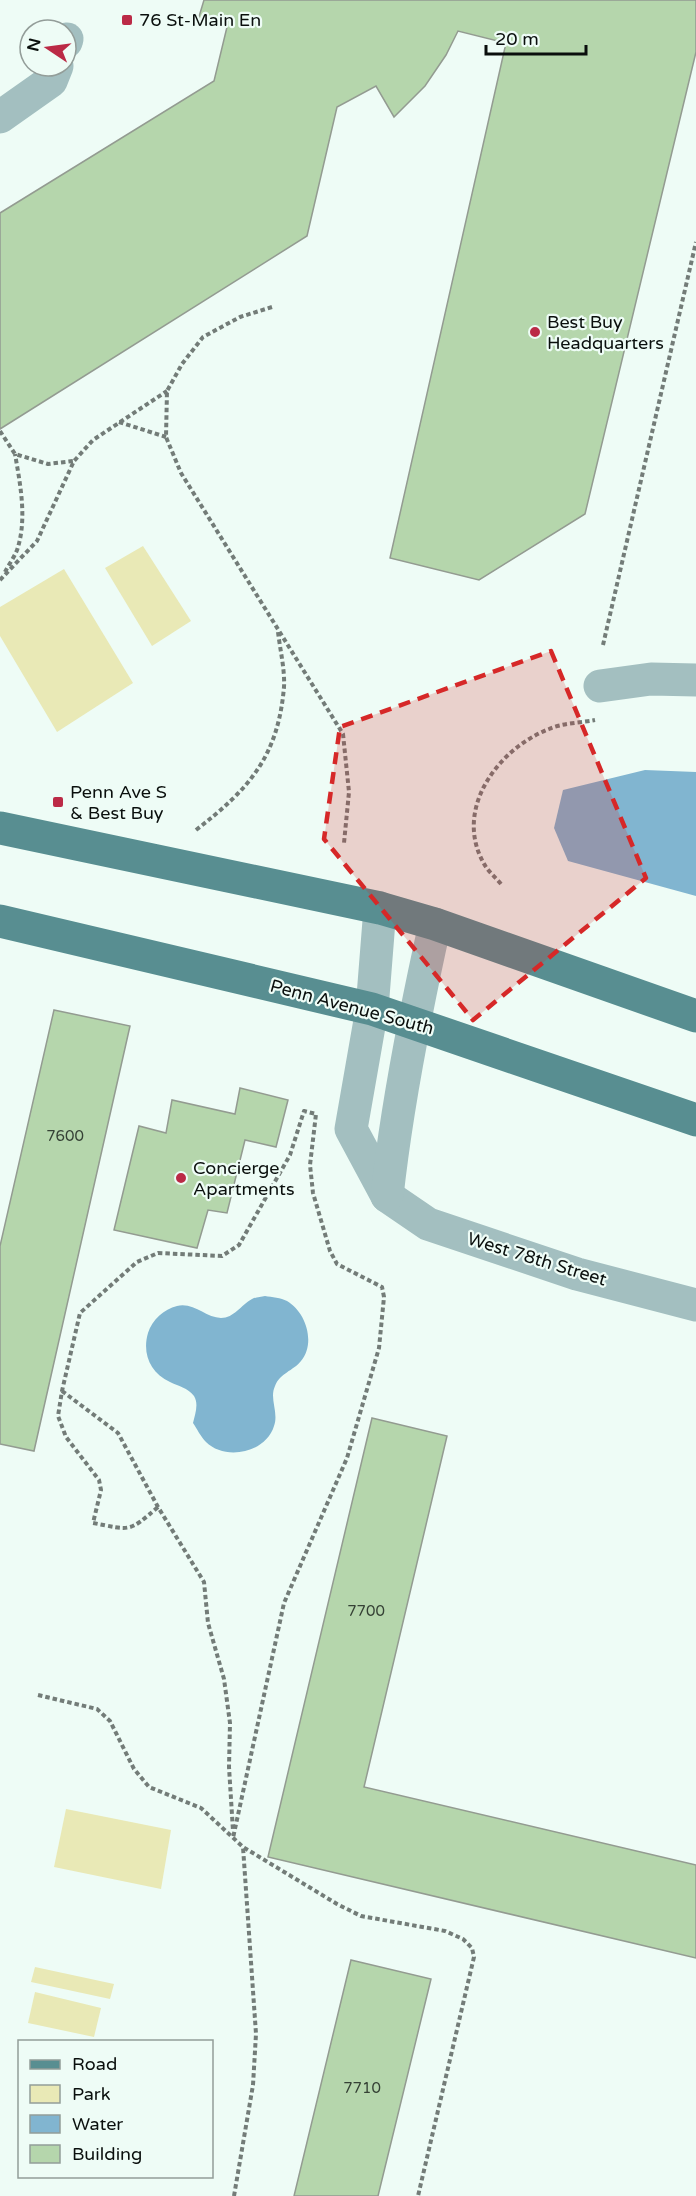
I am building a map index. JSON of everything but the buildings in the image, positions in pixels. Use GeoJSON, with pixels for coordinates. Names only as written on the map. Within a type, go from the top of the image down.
{"type":"FeatureCollection","features":[{"type":"Feature","properties":{"kind":"main road"},"geometry":{"type":"LineString","coordinates":[[0,828],[380,908],[435,924],[696,1016]]}},
{"type":"Feature","properties":{"kind":"main road","name":"Penn Avenue South"},"geometry":{"type":"LineString","coordinates":[[0,921],[372,1009],[696,1120]]}},
{"type":"Feature","properties":{"kind":"street"},"geometry":{"type":"LineString","coordinates":[[0,117],[52,78]]}},
{"type":"Feature","properties":{"kind":"street"},"geometry":{"type":"LineString","coordinates":[[600,686],[651,680],[696,680]]}},
{"type":"Feature","properties":{"kind":"street","name":"West 78th Street"},"geometry":{"type":"LineString","coordinates":[[380,908],[372,1009],[351,1130],[387,1196],[428,1224],[578,1274],[696,1305]]}},
{"type":"Feature","properties":{"kind":"street"},"geometry":{"type":"LineString","coordinates":[[387,1196],[393,1140],[413,1022],[435,924]]}},
{"type":"Feature","properties":{"kind":"path"},"geometry":{"type":"LineString","coordinates":[[603,645],[696,242]]}},
{"type":"Feature","properties":{"kind":"path"},"geometry":{"type":"LineString","coordinates":[[1,579],[37,541],[74,460],[93,440],[167,391],[182,364],[203,337],[240,317],[272,307]]}},
{"type":"Feature","properties":{"kind":"path"},"geometry":{"type":"LineString","coordinates":[[167,391],[166,437],[181,473],[343,734],[349,792],[344,843]]}},
{"type":"Feature","properties":{"kind":"path"},"geometry":{"type":"LineString","coordinates":[[118,422],[166,437]]}},
{"type":"Feature","properties":{"kind":"path"},"geometry":{"type":"LineString","coordinates":[[0,431],[15,454],[21,485],[21,524],[18,547],[1,579]]}},
{"type":"Feature","properties":{"kind":"path"},"geometry":{"type":"LineString","coordinates":[[15,454],[48,464],[74,460]]}},
{"type":"Feature","properties":{"kind":"path"},"geometry":{"type":"LineString","coordinates":[[196,830],[231,803],[255,775],[276,735],[284,685],[277,628]]}},
{"type":"Feature","properties":{"kind":"path"},"geometry":{"type":"LineString","coordinates":[[501,884],[485,866],[476,843],[475,806],[486,783],[505,757],[549,729],[603,719]]}},
{"type":"Feature","properties":{"kind":"path"},"geometry":{"type":"LineString","coordinates":[[158,1507],[136,1526],[125,1529],[93,1523],[101,1490],[99,1480],[66,1437],[58,1416],[80,1314],[137,1262],[158,1253],[222,1256],[238,1245],[290,1155],[304,1111],[316,1114],[310,1165],[316,1206],[330,1251],[337,1264],[382,1287],[384,1297],[379,1348],[347,1458],[284,1603],[233,1838]]}},
{"type":"Feature","properties":{"kind":"path"},"geometry":{"type":"LineString","coordinates":[[62,1391],[118,1433],[158,1507],[204,1582],[208,1623],[224,1679],[230,1723],[229,1767],[233,1838]]}},
{"type":"Feature","properties":{"kind":"path"},"geometry":{"type":"LineString","coordinates":[[38,1695],[97,1709],[110,1721],[134,1768],[149,1787],[201,1808],[243,1847],[337,1904],[361,1916],[445,1931],[463,1939],[472,1948],[474,1957],[418,2196]]}},
{"type":"Feature","properties":{"kind":"path"},"geometry":{"type":"LineString","coordinates":[[234,2196],[253,2085],[256,2034],[243,1847]]}},
{"type":"Feature","properties":{"kind":"highlighted area"},"geometry":{"type":"Polygon","coordinates":[[[551,651],[646,878],[473,1020],[324,839],[340,727],[551,651]]]}},
{"type":"Feature","properties":{"kind":"green space"},"geometry":{"type":"Polygon","coordinates":[[[143,546],[191,621],[152,646],[105,568],[143,546]]]}},
{"type":"Feature","properties":{"kind":"green space"},"geometry":{"type":"Polygon","coordinates":[[[64,569],[133,683],[57,732],[0,636],[0,607],[64,569]]]}},
{"type":"Feature","properties":{"kind":"green space"},"geometry":{"type":"Polygon","coordinates":[[[66,1809],[171,1830],[161,1889],[54,1867],[66,1809]]]}},
{"type":"Feature","properties":{"kind":"green space"},"geometry":{"type":"Polygon","coordinates":[[[35,1967],[114,1984],[110,1999],[31,1982],[35,1967]]]}},
{"type":"Feature","properties":{"kind":"green space"},"geometry":{"type":"Polygon","coordinates":[[[35,1992],[101,2008],[94,2037],[28,2023],[35,1992]]]}},
{"type":"Feature","properties":{"kind":"water"},"geometry":{"type":"Polygon","coordinates":[[[645,770],[696,772],[696,896],[568,861],[554,828],[563,790],[645,770]]]}},
{"type":"Feature","properties":{"kind":"water"},"geometry":{"type":"Polygon","coordinates":[[[265,1296],[279,1298],[294,1306],[307,1328],[308,1346],[301,1361],[280,1378],[275,1386],[273,1396],[275,1421],[270,1435],[254,1448],[234,1452],[224,1451],[206,1442],[193,1423],[196,1406],[192,1393],[163,1378],[153,1368],[147,1355],[146,1340],[156,1320],[172,1307],[189,1306],[221,1318],[234,1314],[252,1299],[265,1296]]]}},
{"type":"Feature","properties":{"kind":"place","name":"76 St-Main En"},"geometry":{"type":"Point","coordinates":[127,20]}},
{"type":"Feature","properties":{"kind":"place","name":"Best Buy Headquarters"},"geometry":{"type":"Point","coordinates":[535,332]}},
{"type":"Feature","properties":{"kind":"place","name":"Penn Ave S & Best Buy"},"geometry":{"type":"Point","coordinates":[58,802]}},
{"type":"Feature","properties":{"kind":"place","name":"Concierge Apartments"},"geometry":{"type":"Point","coordinates":[181,1178]}}]}
